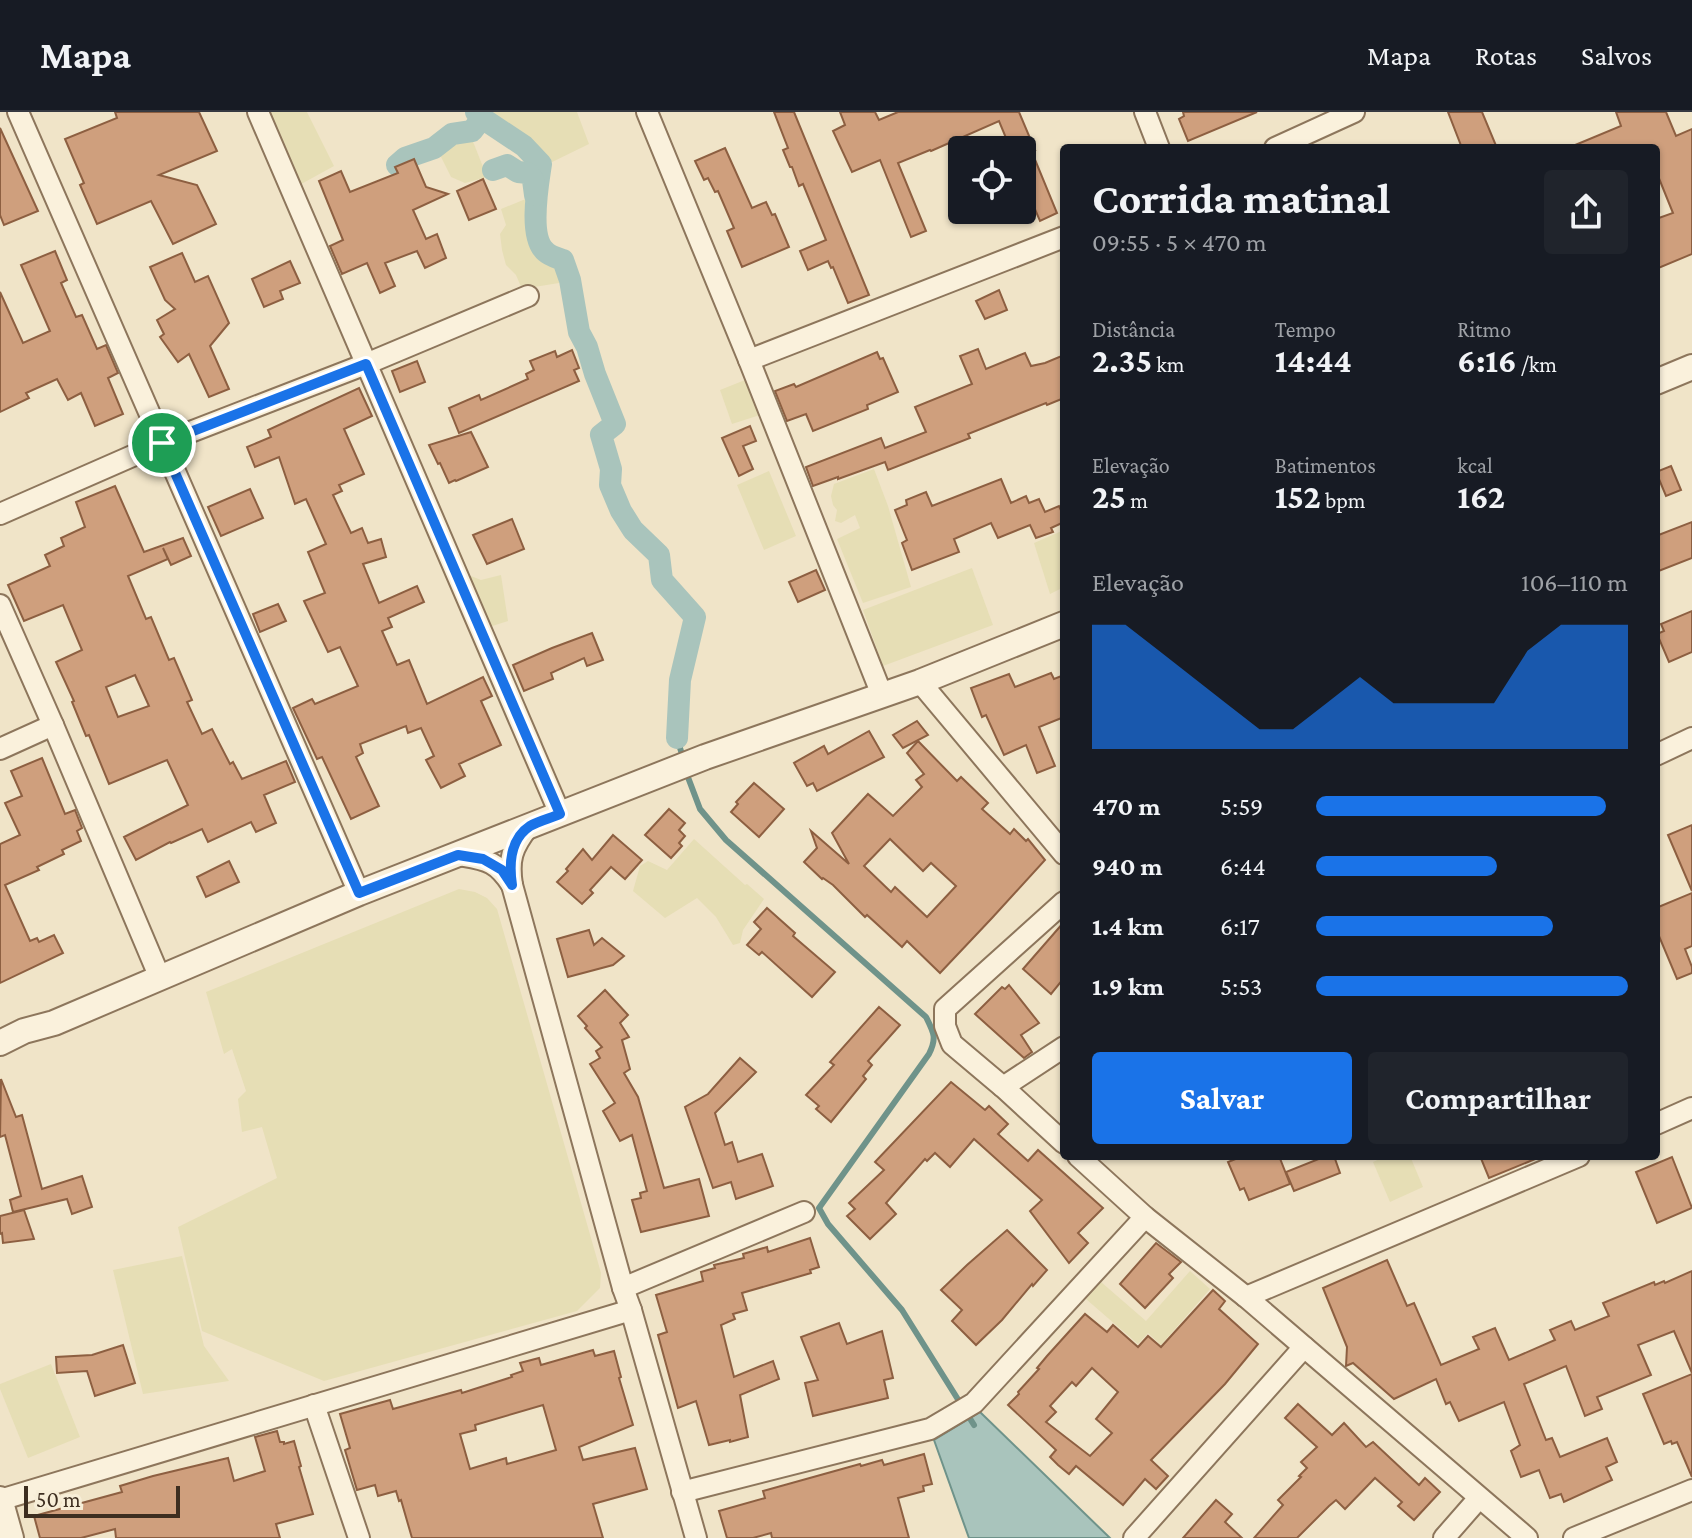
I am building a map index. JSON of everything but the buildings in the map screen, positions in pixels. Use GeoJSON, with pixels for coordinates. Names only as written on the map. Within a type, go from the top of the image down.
{"type":"FeatureCollection","features":[{"type":"Feature","properties":{"kind":"street"},"geometry":{"type":"LineString","coordinates":[[18,112],[359,893]]}},
{"type":"Feature","properties":{"kind":"street"},"geometry":{"type":"LineString","coordinates":[[258,112],[560,814]]}},
{"type":"Feature","properties":{"kind":"street"},"geometry":{"type":"LineString","coordinates":[[647,112],[882,695]]}},
{"type":"Feature","properties":{"kind":"street"},"geometry":{"type":"LineString","coordinates":[[1145,112],[1157,144]]}},
{"type":"Feature","properties":{"kind":"street"},"geometry":{"type":"LineString","coordinates":[[1284,144],[1354,112]]}},
{"type":"Feature","properties":{"kind":"street"},"geometry":{"type":"LineString","coordinates":[[749,360],[1060,239]]}},
{"type":"Feature","properties":{"kind":"street"},"geometry":{"type":"LineString","coordinates":[[0,514],[162,443],[366,364],[528,296]]}},
{"type":"Feature","properties":{"kind":"street"},"geometry":{"type":"LineString","coordinates":[[1660,380],[1692,367]]}},
{"type":"Feature","properties":{"kind":"street"},"geometry":{"type":"LineString","coordinates":[[0,605],[160,978]]}},
{"type":"Feature","properties":{"kind":"street"},"geometry":{"type":"LineString","coordinates":[[0,1043],[359,893],[705,757],[920,682],[1060,626]]}},
{"type":"Feature","properties":{"kind":"street"},"geometry":{"type":"LineString","coordinates":[[920,682],[1060,849]]}},
{"type":"Feature","properties":{"kind":"street"},"geometry":{"type":"LineString","coordinates":[[0,749],[53,725]]}},
{"type":"Feature","properties":{"kind":"street"},"geometry":{"type":"LineString","coordinates":[[1660,753],[1692,738]]}},
{"type":"Feature","properties":{"kind":"street"},"geometry":{"type":"LineString","coordinates":[[528,827],[514,845],[509,867],[512,885],[623,1288],[696,1538]]}},
{"type":"Feature","properties":{"kind":"street"},"geometry":{"type":"LineString","coordinates":[[458,855],[483,859],[502,870],[512,885]]}},
{"type":"Feature","properties":{"kind":"street"},"geometry":{"type":"LineString","coordinates":[[1060,906],[945,1009],[945,1026],[952,1044],[1060,1139]]}},
{"type":"Feature","properties":{"kind":"street"},"geometry":{"type":"LineString","coordinates":[[0,1057],[54,1023]]}},
{"type":"Feature","properties":{"kind":"street"},"geometry":{"type":"LineString","coordinates":[[1003,1087],[1060,1050]]}},
{"type":"Feature","properties":{"kind":"street"},"geometry":{"type":"LineString","coordinates":[[1660,1122],[1692,1108]]}},
{"type":"Feature","properties":{"kind":"street"},"geometry":{"type":"LineString","coordinates":[[1082,1160],[1145,1217],[1246,1297],[1527,1538]]}},
{"type":"Feature","properties":{"kind":"street"},"geometry":{"type":"LineString","coordinates":[[1246,1297],[1570,1160]]}},
{"type":"Feature","properties":{"kind":"street"},"geometry":{"type":"LineString","coordinates":[[623,1288],[804,1212]]}},
{"type":"Feature","properties":{"kind":"street"},"geometry":{"type":"LineString","coordinates":[[682,1492],[930,1429],[974,1403],[1145,1217]]}},
{"type":"Feature","properties":{"kind":"street"},"geometry":{"type":"LineString","coordinates":[[11,1538],[0,1499],[631,1310]]}},
{"type":"Feature","properties":{"kind":"street"},"geometry":{"type":"LineString","coordinates":[[1134,1538],[1304,1347]]}},
{"type":"Feature","properties":{"kind":"street"},"geometry":{"type":"LineString","coordinates":[[314,1405],[359,1538]]}},
{"type":"Feature","properties":{"kind":"street"},"geometry":{"type":"LineString","coordinates":[[1574,1538],[1692,1490]]}},
{"type":"Feature","properties":{"kind":"street"},"geometry":{"type":"LineString","coordinates":[[1444,1538],[1479,1498]]}},
{"type":"Feature","properties":{"kind":"shaded area"},"geometry":{"type":"Polygon","coordinates":[[[261,112],[307,112],[334,166],[294,188],[261,112]]]}},
{"type":"Feature","properties":{"kind":"shaded area"},"geometry":{"type":"Polygon","coordinates":[[[477,112],[577,112],[589,144],[546,165],[477,112]]]}},
{"type":"Feature","properties":{"kind":"shaded area"},"geometry":{"type":"Polygon","coordinates":[[[470,134],[487,177],[465,183],[451,177],[437,149],[470,134]]]}},
{"type":"Feature","properties":{"kind":"shaded area"},"geometry":{"type":"Polygon","coordinates":[[[528,198],[533,242],[541,256],[559,265],[559,283],[522,289],[516,275],[506,265],[502,250],[500,234],[506,225],[501,209],[528,198]]]}},
{"type":"Feature","properties":{"kind":"shaded area"},"geometry":{"type":"Polygon","coordinates":[[[750,378],[763,414],[732,424],[720,390],[750,378]]]}},
{"type":"Feature","properties":{"kind":"shaded area"},"geometry":{"type":"Polygon","coordinates":[[[874,469],[911,587],[863,603],[837,539],[860,528],[855,515],[841,523],[835,521],[837,510],[831,496],[834,484],[874,469]]]}},
{"type":"Feature","properties":{"kind":"shaded area"},"geometry":{"type":"Polygon","coordinates":[[[769,471],[796,536],[764,550],[737,485],[769,471]]]}},
{"type":"Feature","properties":{"kind":"shaded area"},"geometry":{"type":"Polygon","coordinates":[[[1060,532],[1060,589],[1050,594],[1034,543],[1060,532]]]}},
{"type":"Feature","properties":{"kind":"shaded area"},"geometry":{"type":"Polygon","coordinates":[[[972,568],[993,625],[883,666],[863,610],[972,568]]]}},
{"type":"Feature","properties":{"kind":"shaded area"},"geometry":{"type":"Polygon","coordinates":[[[501,575],[508,621],[483,629],[465,583],[471,576],[481,580],[501,575]]]}},
{"type":"Feature","properties":{"kind":"shaded area"},"geometry":{"type":"Polygon","coordinates":[[[694,839],[764,899],[743,930],[740,943],[733,945],[716,917],[697,898],[665,918],[633,891],[640,866],[648,861],[667,870],[694,839]]]}},
{"type":"Feature","properties":{"kind":"shaded area"},"geometry":{"type":"Polygon","coordinates":[[[459,889],[487,898],[497,909],[601,1273],[600,1288],[577,1311],[324,1381],[202,1331],[178,1227],[277,1178],[262,1127],[242,1132],[238,1099],[246,1091],[232,1049],[224,1054],[206,992],[459,889]]]}},
{"type":"Feature","properties":{"kind":"shaded area"},"geometry":{"type":"Polygon","coordinates":[[[1412,1160],[1423,1187],[1390,1202],[1373,1162],[1412,1160]]]}},
{"type":"Feature","properties":{"kind":"shaded area"},"geometry":{"type":"Polygon","coordinates":[[[182,1256],[204,1346],[229,1381],[143,1394],[113,1270],[182,1256]]]}},
{"type":"Feature","properties":{"kind":"shaded area"},"geometry":{"type":"Polygon","coordinates":[[[1190,1271],[1210,1289],[1161,1345],[1148,1333],[1138,1344],[1086,1299],[1101,1282],[1146,1321],[1190,1271]]]}},
{"type":"Feature","properties":{"kind":"shaded area"},"geometry":{"type":"Polygon","coordinates":[[[51,1364],[80,1437],[28,1458],[0,1384],[51,1364]]]}},
{"type":"Feature","properties":{"kind":"water"},"geometry":{"type":"Polygon","coordinates":[[[980,1412],[1110,1538],[969,1538],[934,1440],[980,1412]]]}},
{"type":"Feature","properties":{"kind":"waterway"},"geometry":{"type":"LineString","coordinates":[[476,112],[524,146],[541,164],[536,210],[537,235],[546,252],[563,260],[570,280],[579,332],[615,424],[601,435],[611,469],[610,485],[633,530],[659,555],[662,580],[695,617],[680,680],[677,738]]}},
{"type":"Feature","properties":{"kind":"waterway"},"geometry":{"type":"LineString","coordinates":[[397,165],[405,158],[434,148],[452,134],[472,131],[482,118]]}},
{"type":"Feature","properties":{"kind":"waterway"},"geometry":{"type":"LineString","coordinates":[[493,170],[507,165],[518,172],[528,173],[533,180],[535,195]]}},
{"type":"Feature","properties":{"kind":"waterway"},"geometry":{"type":"LineString","coordinates":[[677,738],[684,761]]}},
{"type":"Feature","properties":{"kind":"waterway"},"geometry":{"type":"LineString","coordinates":[[686,772],[700,809],[726,840],[926,1017],[931,1027],[934,1039],[929,1054],[819,1208],[828,1224],[902,1310],[974,1425]]}},
{"type":"Feature","properties":{"kind":"route"},"geometry":{"type":"LineString","coordinates":[[366,364],[560,814],[528,827],[514,845],[509,867],[512,885],[502,870],[483,859],[458,855],[359,893],[162,443],[366,364]]}}]}
